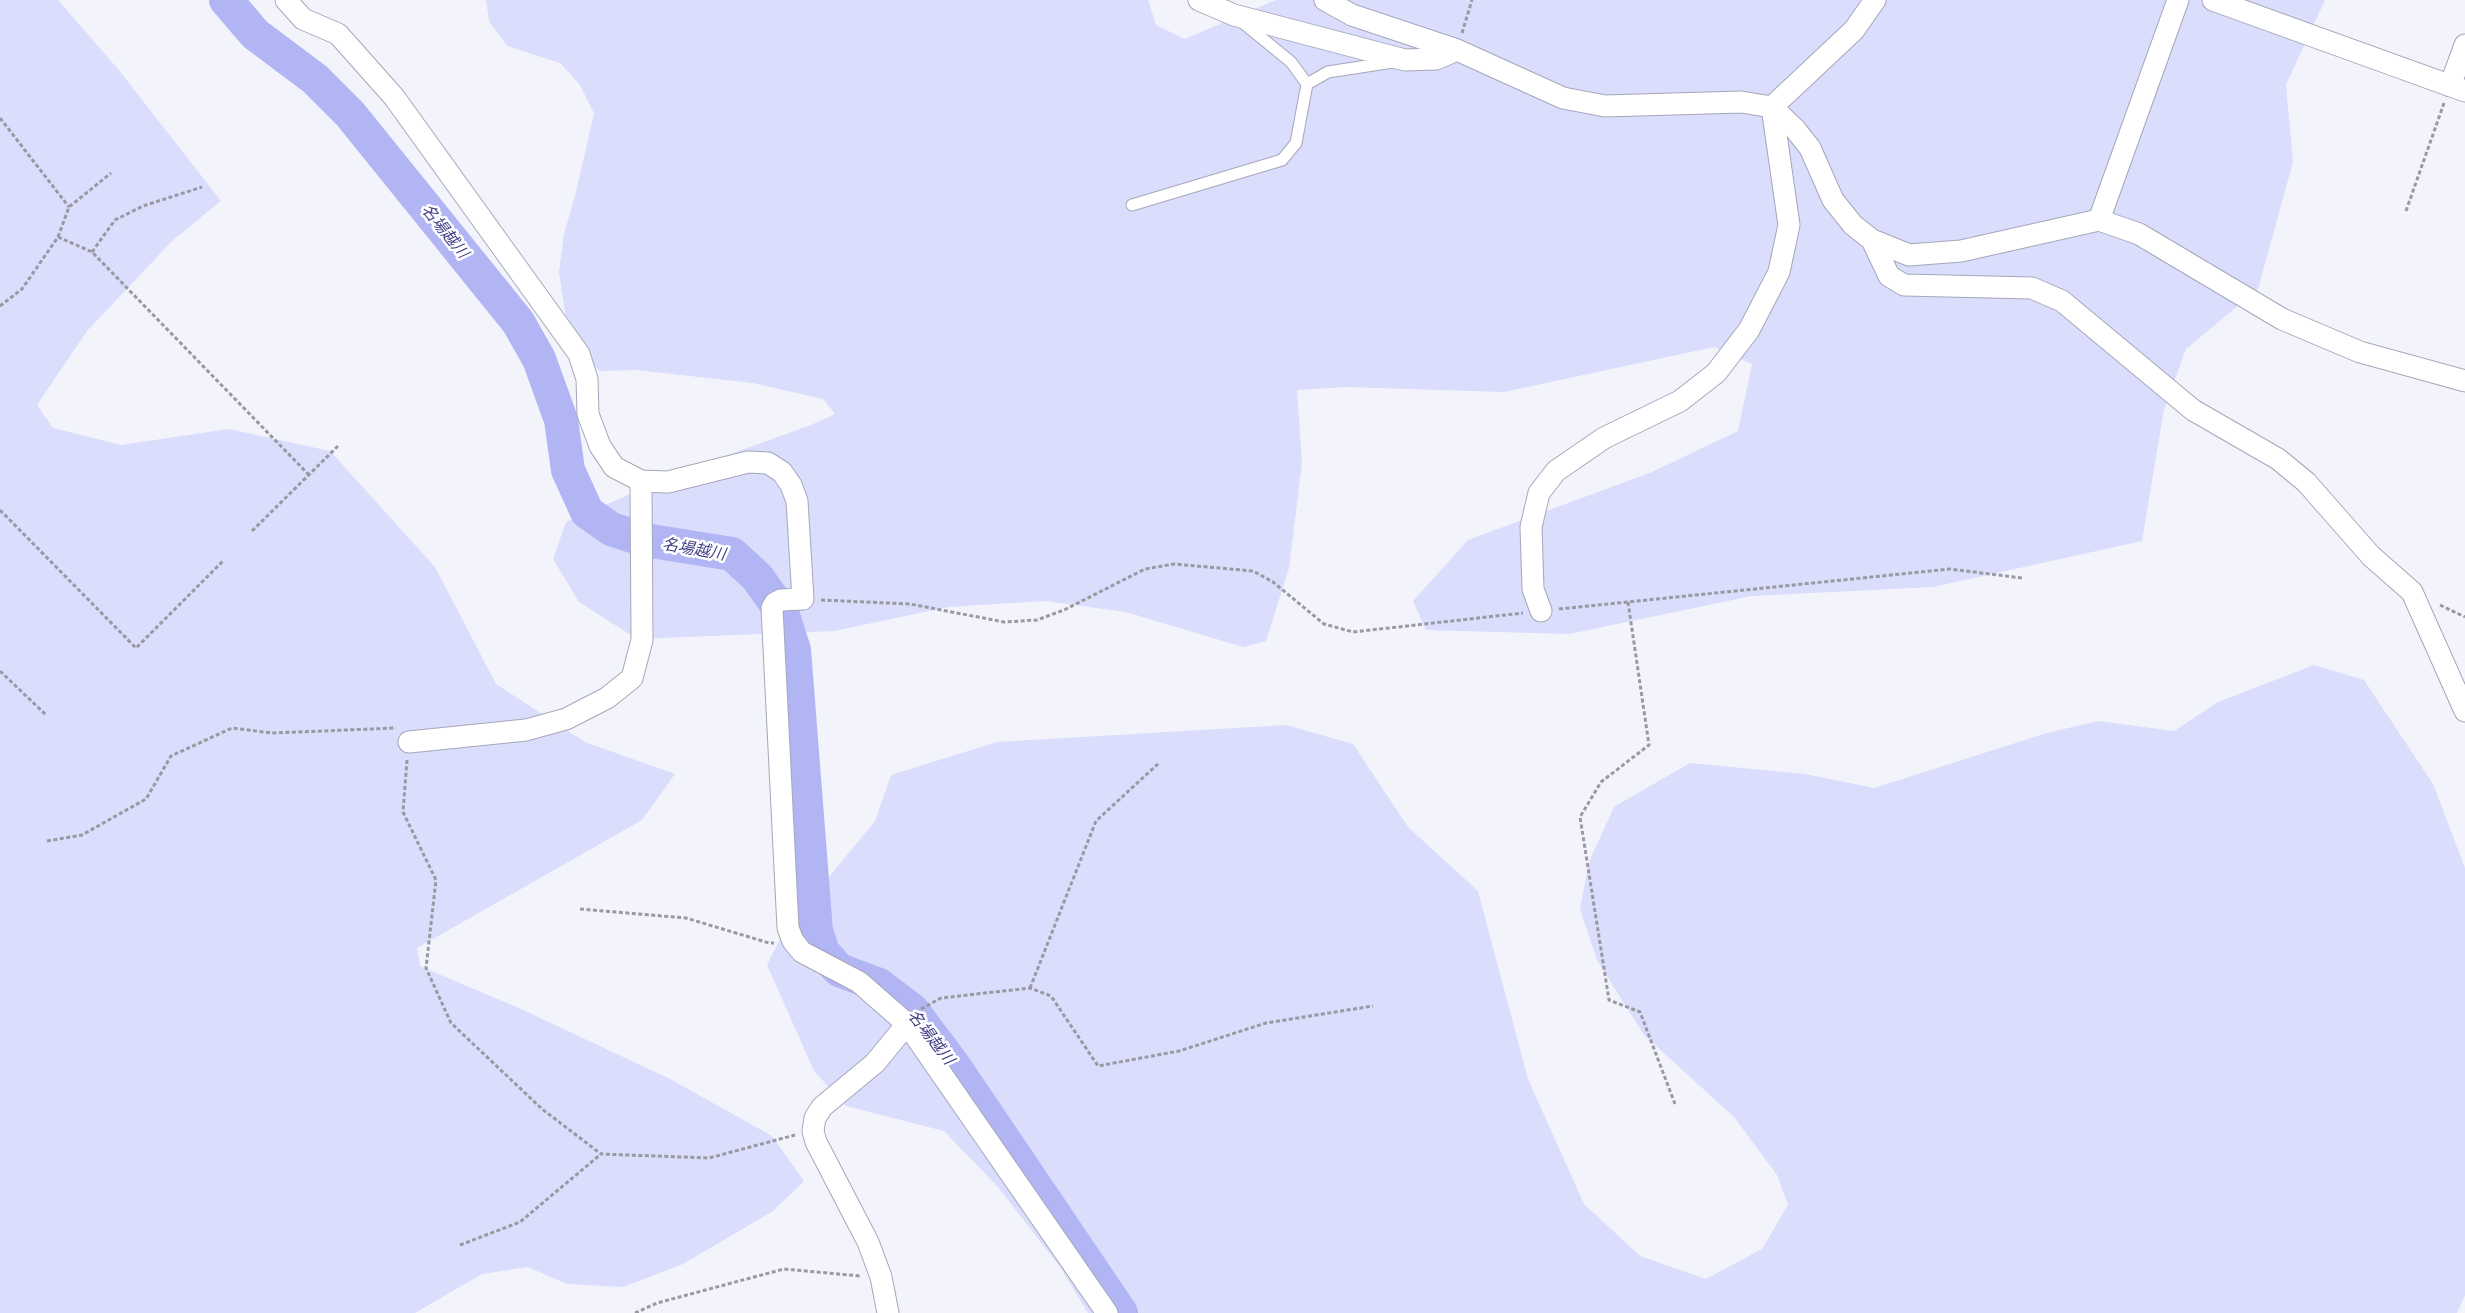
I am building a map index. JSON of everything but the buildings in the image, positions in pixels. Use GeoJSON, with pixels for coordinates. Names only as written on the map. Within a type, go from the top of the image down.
{"type":"FeatureCollection","features":[{"type":"Feature","properties":{"kind":"street"},"geometry":{"type":"LineString","coordinates":[[286,0],[303,19],[338,34],[394,97],[579,354],[587,379],[588,414],[600,446],[614,466],[641,481],[668,482],[748,462],[768,463],[782,472],[792,485],[797,501],[793,599],[775,603],[772,608],[788,928],[792,941],[802,952],[859,982],[907,1024],[1107,1313]]}},
{"type":"Feature","properties":{"kind":"street"},"geometry":{"type":"LineString","coordinates":[[1198,0],[1234,15],[1405,60],[1436,58],[1457,50]]}},
{"type":"Feature","properties":{"kind":"street"},"geometry":{"type":"LineString","coordinates":[[1325,0],[1352,15],[1457,50],[1563,98],[1605,106],[1741,102],[1772,107],[1795,129],[1810,148],[1833,200],[1853,225],[1872,240],[1910,255],[1960,251],[2099,220],[2139,234],[2282,319],[2360,352],[2465,381]]}},
{"type":"Feature","properties":{"kind":"street"},"geometry":{"type":"LineString","coordinates":[[1772,107],[1854,30],[1875,0]]}},
{"type":"Feature","properties":{"kind":"street"},"geometry":{"type":"LineString","coordinates":[[2099,220],[2178,0]]}},
{"type":"Feature","properties":{"kind":"street"},"geometry":{"type":"LineString","coordinates":[[2213,0],[2457,88],[2465,45]]}},
{"type":"Feature","properties":{"kind":"street"},"geometry":{"type":"LineString","coordinates":[[1540,611],[1533,589],[1531,527],[1539,493],[1556,471],[1604,438],[1680,401],[1716,373],[1749,330],[1779,272],[1789,225],[1772,107]]}},
{"type":"Feature","properties":{"kind":"street"},"geometry":{"type":"LineString","coordinates":[[1872,240],[1889,276],[1904,285],[2032,288],[2062,301],[2193,410],[2278,459],[2306,482],[2371,556],[2412,592],[2465,711]]}},
{"type":"Feature","properties":{"kind":"street"},"geometry":{"type":"LineString","coordinates":[[409,742],[526,730],[566,719],[607,698],[632,678],[642,640],[641,481]]}},
{"type":"Feature","properties":{"kind":"street"},"geometry":{"type":"LineString","coordinates":[[888,1313],[881,1277],[868,1242],[816,1142],[813,1130],[815,1118],[822,1107],[875,1063],[907,1024]]}},
{"type":"Feature","properties":{"kind":"lane"},"geometry":{"type":"LineString","coordinates":[[1132,205],[1282,160],[1296,143],[1307,84],[1291,62],[1234,15]]}},
{"type":"Feature","properties":{"kind":"lane"},"geometry":{"type":"LineString","coordinates":[[1307,84],[1328,72],[1405,60]]}},
{"type":"Feature","properties":{"kind":"path"},"geometry":{"type":"LineString","coordinates":[[1457,50],[1472,0]]}},
{"type":"Feature","properties":{"kind":"path"},"geometry":{"type":"LineString","coordinates":[[2406,211],[2457,88]]}},
{"type":"Feature","properties":{"kind":"path"},"geometry":{"type":"LineString","coordinates":[[0,118],[69,207]]}},
{"type":"Feature","properties":{"kind":"path"},"geometry":{"type":"LineString","coordinates":[[0,306],[22,289],[58,237],[69,207],[111,173]]}},
{"type":"Feature","properties":{"kind":"path"},"geometry":{"type":"LineString","coordinates":[[92,252],[115,220],[143,206],[202,187]]}},
{"type":"Feature","properties":{"kind":"path"},"geometry":{"type":"LineString","coordinates":[[58,237],[92,252],[309,475]]}},
{"type":"Feature","properties":{"kind":"path"},"geometry":{"type":"LineString","coordinates":[[252,532],[338,446]]}},
{"type":"Feature","properties":{"kind":"path"},"geometry":{"type":"LineString","coordinates":[[0,510],[136,648],[222,561]]}},
{"type":"Feature","properties":{"kind":"path"},"geometry":{"type":"LineString","coordinates":[[793,599],[910,604],[1004,622],[1037,620],[1064,610],[1145,569],[1174,564],[1253,571],[1273,582],[1324,624],[1353,632],[1950,569],[2022,578]]}},
{"type":"Feature","properties":{"kind":"path"},"geometry":{"type":"LineString","coordinates":[[1628,602],[1649,745],[1601,782],[1580,818],[1609,1000],[1640,1012],[1676,1104]]}},
{"type":"Feature","properties":{"kind":"path"},"geometry":{"type":"LineString","coordinates":[[0,671],[46,715]]}},
{"type":"Feature","properties":{"kind":"path"},"geometry":{"type":"LineString","coordinates":[[47,841],[82,835],[146,799],[171,756],[232,728],[272,733],[400,728],[409,742],[403,812],[436,880],[426,968],[451,1023],[542,1109],[601,1154],[709,1158],[813,1130]]}},
{"type":"Feature","properties":{"kind":"path"},"geometry":{"type":"LineString","coordinates":[[1030,988],[1096,821],[1160,762]]}},
{"type":"Feature","properties":{"kind":"path"},"geometry":{"type":"LineString","coordinates":[[580,909],[686,918],[769,943],[792,941]]}},
{"type":"Feature","properties":{"kind":"path"},"geometry":{"type":"LineString","coordinates":[[922,1008],[941,998],[1030,988],[1051,996],[1098,1066],[1179,1051],[1266,1023],[1374,1006]]}},
{"type":"Feature","properties":{"kind":"path"},"geometry":{"type":"LineString","coordinates":[[460,1245],[520,1222],[601,1154]]}},
{"type":"Feature","properties":{"kind":"path"},"geometry":{"type":"LineString","coordinates":[[635,1313],[657,1303],[784,1269],[881,1277]]}},
{"type":"Feature","properties":{"kind":"shaded area"},"geometry":{"type":"Polygon","coordinates":[[[0,0],[58,0],[118,69],[221,201],[174,239],[87,331],[37,405],[53,428],[121,445],[229,429],[330,451],[435,567],[496,684],[585,742],[675,774],[642,820],[417,948],[420,966],[521,1009],[670,1079],[772,1136],[804,1181],[773,1211],[683,1264],[623,1287],[567,1284],[528,1267],[482,1274],[415,1313],[0,1313],[0,0]]]}},
{"type":"Feature","properties":{"kind":"shaded area"},"geometry":{"type":"Polygon","coordinates":[[[486,0],[1148,0],[1156,25],[1185,39],[1276,0],[2325,0],[2286,85],[2293,162],[2258,289],[2186,349],[2164,409],[2142,541],[1933,587],[1752,596],[1569,634],[1426,630],[1413,601],[1468,540],[1652,472],[1738,431],[1752,364],[1714,347],[1504,392],[1346,387],[1297,390],[1302,463],[1289,568],[1266,641],[1243,647],[1126,612],[1045,601],[948,607],[834,631],[637,639],[579,602],[553,559],[566,522],[686,470],[811,425],[835,414],[823,399],[753,383],[636,370],[599,371],[568,333],[559,272],[564,234],[576,192],[594,113],[580,85],[560,63],[507,46],[489,21],[486,0]]]}},
{"type":"Feature","properties":{"kind":"shaded area"},"geometry":{"type":"Polygon","coordinates":[[[2314,665],[2364,680],[2433,784],[2465,868],[2465,1295],[2457,1313],[1088,1313],[1060,1267],[998,1187],[944,1131],[846,1106],[814,1071],[767,965],[783,933],[875,821],[891,775],[997,742],[1286,725],[1353,744],[1408,827],[1478,891],[1528,1079],[1584,1204],[1640,1256],[1706,1279],[1762,1249],[1788,1205],[1777,1175],[1734,1117],[1644,1035],[1597,960],[1580,909],[1589,862],[1614,807],[1690,763],[1805,774],[1874,788],[2047,733],[2098,721],[2174,731],[2218,702],[2314,665]]]}},
{"type":"Feature","properties":{"kind":"waterway","name":"名場越川"},"geometry":{"type":"LineString","coordinates":[[226,0],[255,34],[315,79],[350,114],[518,322],[539,359],[561,420],[568,470],[587,512],[611,529],[645,540],[732,554],[757,577],[782,612],[794,650],[816,931],[823,952],[839,970],[879,985],[912,1010],[954,1066],[1121,1313]]}}]}
